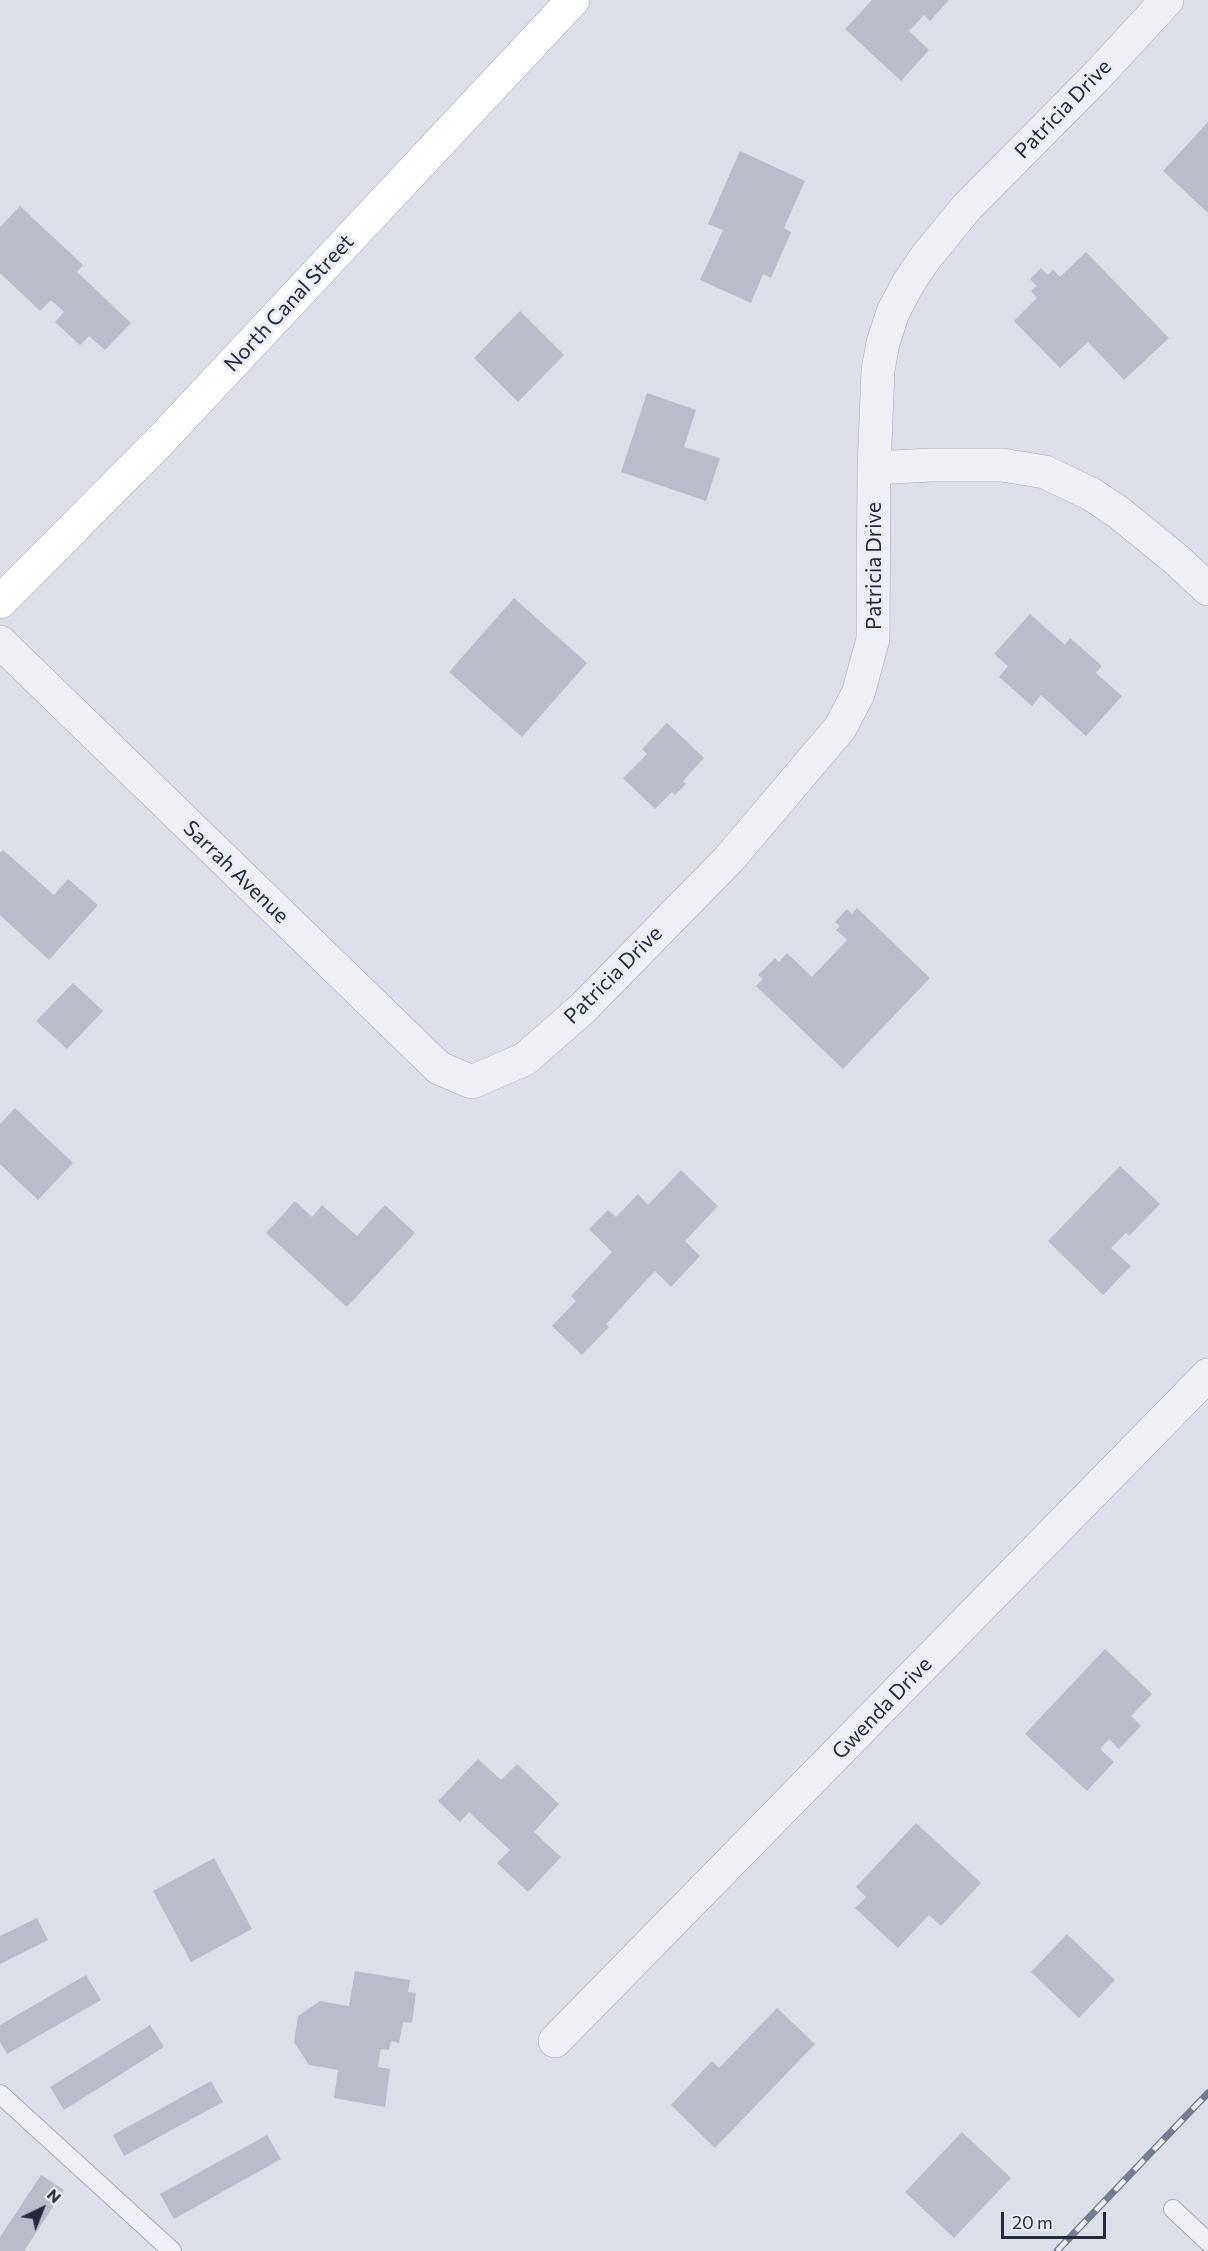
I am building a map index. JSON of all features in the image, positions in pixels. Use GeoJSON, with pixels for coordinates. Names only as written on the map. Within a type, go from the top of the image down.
{"type":"FeatureCollection","features":[{"type":"Feature","properties":{"kind":"main road","name":"North Canal Street"},"geometry":{"type":"LineString","coordinates":[[0,602],[161,440],[573,0]]}},
{"type":"Feature","properties":{"kind":"street","name":"Patricia Drive"},"geometry":{"type":"LineString","coordinates":[[482,1078],[525,1059],[582,1009],[729,859],[840,728],[858,694],[873,639],[874,468],[878,370],[883,343],[893,312],[926,256],[967,207],[1095,78],[1167,0]]}},
{"type":"Feature","properties":{"kind":"street"},"geometry":{"type":"LineString","coordinates":[[874,468],[1002,465],[1045,472],[1084,489],[1118,512],[1177,560],[1208,589]]}},
{"type":"Feature","properties":{"kind":"street","name":"Sarrah Avenue"},"geometry":{"type":"LineString","coordinates":[[0,642],[438,1068],[472,1082],[482,1078]]}},
{"type":"Feature","properties":{"kind":"street","name":"Gwenda Drive"},"geometry":{"type":"LineString","coordinates":[[555,2041],[1208,1375]]}},
{"type":"Feature","properties":{"kind":"lane"},"geometry":{"type":"LineString","coordinates":[[0,2094],[172,2251]]}},
{"type":"Feature","properties":{"kind":"lane"},"geometry":{"type":"LineString","coordinates":[[1173,2209],[1208,2242]]}},
{"type":"Feature","properties":{"kind":"building"},"geometry":{"type":"Polygon","coordinates":[[[872,0],[949,0],[930,21],[924,15],[909,31],[929,50],[901,81],[845,29],[872,0]]]}},
{"type":"Feature","properties":{"kind":"building"},"geometry":{"type":"Polygon","coordinates":[[[1208,122],[1208,213],[1163,171],[1208,122]]]}},
{"type":"Feature","properties":{"kind":"building"},"geometry":{"type":"Polygon","coordinates":[[[740,151],[805,181],[784,228],[791,232],[771,278],[763,274],[751,303],[700,280],[723,230],[708,224],[740,151]]]}},
{"type":"Feature","properties":{"kind":"building"},"geometry":{"type":"Polygon","coordinates":[[[20,206],[83,265],[77,272],[131,323],[105,350],[89,336],[80,345],[55,322],[64,312],[51,300],[40,311],[0,273],[0,227],[20,206]]]}},
{"type":"Feature","properties":{"kind":"building"},"geometry":{"type":"Polygon","coordinates":[[[1086,252],[1169,338],[1124,380],[1088,342],[1060,368],[1014,321],[1037,298],[1031,291],[1037,286],[1030,279],[1041,268],[1048,275],[1053,270],[1060,277],[1086,252]]]}},
{"type":"Feature","properties":{"kind":"building"},"geometry":{"type":"Polygon","coordinates":[[[520,311],[564,355],[518,402],[474,358],[520,311]]]}},
{"type":"Feature","properties":{"kind":"building"},"geometry":{"type":"Polygon","coordinates":[[[647,393],[696,410],[684,447],[720,458],[706,501],[621,472],[647,393]]]}},
{"type":"Feature","properties":{"kind":"building"},"geometry":{"type":"Polygon","coordinates":[[[514,598],[587,663],[522,737],[449,672],[514,598]]]}},
{"type":"Feature","properties":{"kind":"building"},"geometry":{"type":"Polygon","coordinates":[[[1030,614],[1065,645],[1070,638],[1102,666],[1096,673],[1122,696],[1086,736],[1041,695],[1032,706],[999,677],[1008,666],[994,654],[1030,614]]]}},
{"type":"Feature","properties":{"kind":"building"},"geometry":{"type":"Polygon","coordinates":[[[667,723],[704,758],[683,781],[686,784],[675,795],[672,792],[655,809],[623,778],[647,754],[642,749],[667,723]]]}},
{"type":"Feature","properties":{"kind":"building"},"geometry":{"type":"Polygon","coordinates":[[[3,850],[54,895],[68,879],[98,905],[49,960],[0,915],[0,853],[3,850]]]}},
{"type":"Feature","properties":{"kind":"building"},"geometry":{"type":"Polygon","coordinates":[[[857,908],[930,978],[843,1069],[756,986],[763,979],[758,975],[775,958],[779,962],[787,953],[812,977],[847,940],[836,930],[840,926],[835,922],[847,909],[852,914],[857,908]]]}},
{"type":"Feature","properties":{"kind":"building"},"geometry":{"type":"Polygon","coordinates":[[[73,983],[103,1011],[67,1049],[36,1021],[73,983]]]}},
{"type":"Feature","properties":{"kind":"building"},"geometry":{"type":"Polygon","coordinates":[[[15,1108],[73,1163],[38,1200],[0,1164],[0,1124],[15,1108]]]}},
{"type":"Feature","properties":{"kind":"building"},"geometry":{"type":"Polygon","coordinates":[[[1120,1166],[1160,1204],[1129,1236],[1126,1233],[1111,1248],[1131,1266],[1103,1295],[1048,1241],[1120,1166]]]}},
{"type":"Feature","properties":{"kind":"building"},"geometry":{"type":"Polygon","coordinates":[[[681,1170],[718,1206],[685,1241],[700,1256],[671,1287],[655,1271],[606,1324],[609,1327],[582,1355],[552,1326],[576,1301],[571,1296],[612,1252],[589,1229],[608,1210],[616,1217],[638,1194],[648,1205],[681,1170]]]}},
{"type":"Feature","properties":{"kind":"building"},"geometry":{"type":"Polygon","coordinates":[[[295,1201],[312,1217],[322,1205],[357,1236],[385,1205],[415,1233],[347,1307],[266,1233],[295,1201]]]}},
{"type":"Feature","properties":{"kind":"building"},"geometry":{"type":"Polygon","coordinates":[[[1105,1649],[1152,1694],[1131,1716],[1141,1726],[1119,1749],[1109,1739],[1100,1749],[1114,1762],[1087,1791],[1025,1734],[1105,1649]]]}},
{"type":"Feature","properties":{"kind":"building"},"geometry":{"type":"Polygon","coordinates":[[[478,1759],[501,1780],[517,1764],[559,1804],[534,1832],[561,1857],[528,1892],[497,1863],[510,1850],[469,1812],[460,1822],[438,1801],[478,1759]]]}},
{"type":"Feature","properties":{"kind":"building"},"geometry":{"type":"Polygon","coordinates":[[[916,1823],[981,1883],[941,1926],[929,1915],[898,1948],[855,1908],[866,1897],[856,1887],[916,1823]]]}},
{"type":"Feature","properties":{"kind":"building"},"geometry":{"type":"Polygon","coordinates":[[[214,1858],[252,1929],[191,1962],[153,1891],[214,1858]]]}},
{"type":"Feature","properties":{"kind":"building"},"geometry":{"type":"Polygon","coordinates":[[[37,1918],[48,1940],[0,1964],[0,1936],[37,1918]]]}},
{"type":"Feature","properties":{"kind":"building"},"geometry":{"type":"Polygon","coordinates":[[[1067,1934],[1115,1980],[1079,2018],[1031,1972],[1067,1934]]]}},
{"type":"Feature","properties":{"kind":"building"},"geometry":{"type":"Polygon","coordinates":[[[355,1971],[410,1980],[408,1992],[416,1993],[412,2023],[403,2022],[399,2043],[391,2041],[389,2050],[381,2049],[378,2067],[390,2069],[385,2107],[334,2098],[338,2070],[309,2065],[294,2042],[298,2016],[320,2001],[349,2006],[355,1971]]]}},
{"type":"Feature","properties":{"kind":"building"},"geometry":{"type":"Polygon","coordinates":[[[86,1975],[101,2000],[7,2054],[0,2042],[0,2025],[86,1975]]]}},
{"type":"Feature","properties":{"kind":"building"},"geometry":{"type":"Polygon","coordinates":[[[777,2008],[815,2044],[715,2148],[671,2105],[712,2061],[719,2068],[777,2008]]]}},
{"type":"Feature","properties":{"kind":"building"},"geometry":{"type":"Polygon","coordinates":[[[150,2025],[164,2047],[64,2110],[50,2087],[150,2025]]]}},
{"type":"Feature","properties":{"kind":"building"},"geometry":{"type":"Polygon","coordinates":[[[211,2081],[223,2102],[124,2156],[113,2135],[211,2081]]]}},
{"type":"Feature","properties":{"kind":"building"},"geometry":{"type":"Polygon","coordinates":[[[962,2132],[1011,2178],[954,2238],[905,2192],[962,2132]]]}},
{"type":"Feature","properties":{"kind":"building"},"geometry":{"type":"Polygon","coordinates":[[[267,2135],[281,2159],[174,2219],[160,2194],[267,2135]]]}},
{"type":"Feature","properties":{"kind":"building"},"geometry":{"type":"Polygon","coordinates":[[[41,2175],[64,2190],[24,2251],[0,2251],[0,2237],[41,2175]]]}},
{"type":"Feature","properties":{"kind":"railway"},"geometry":{"type":"LineString","coordinates":[[1057,2251],[1208,2093]]}}]}
